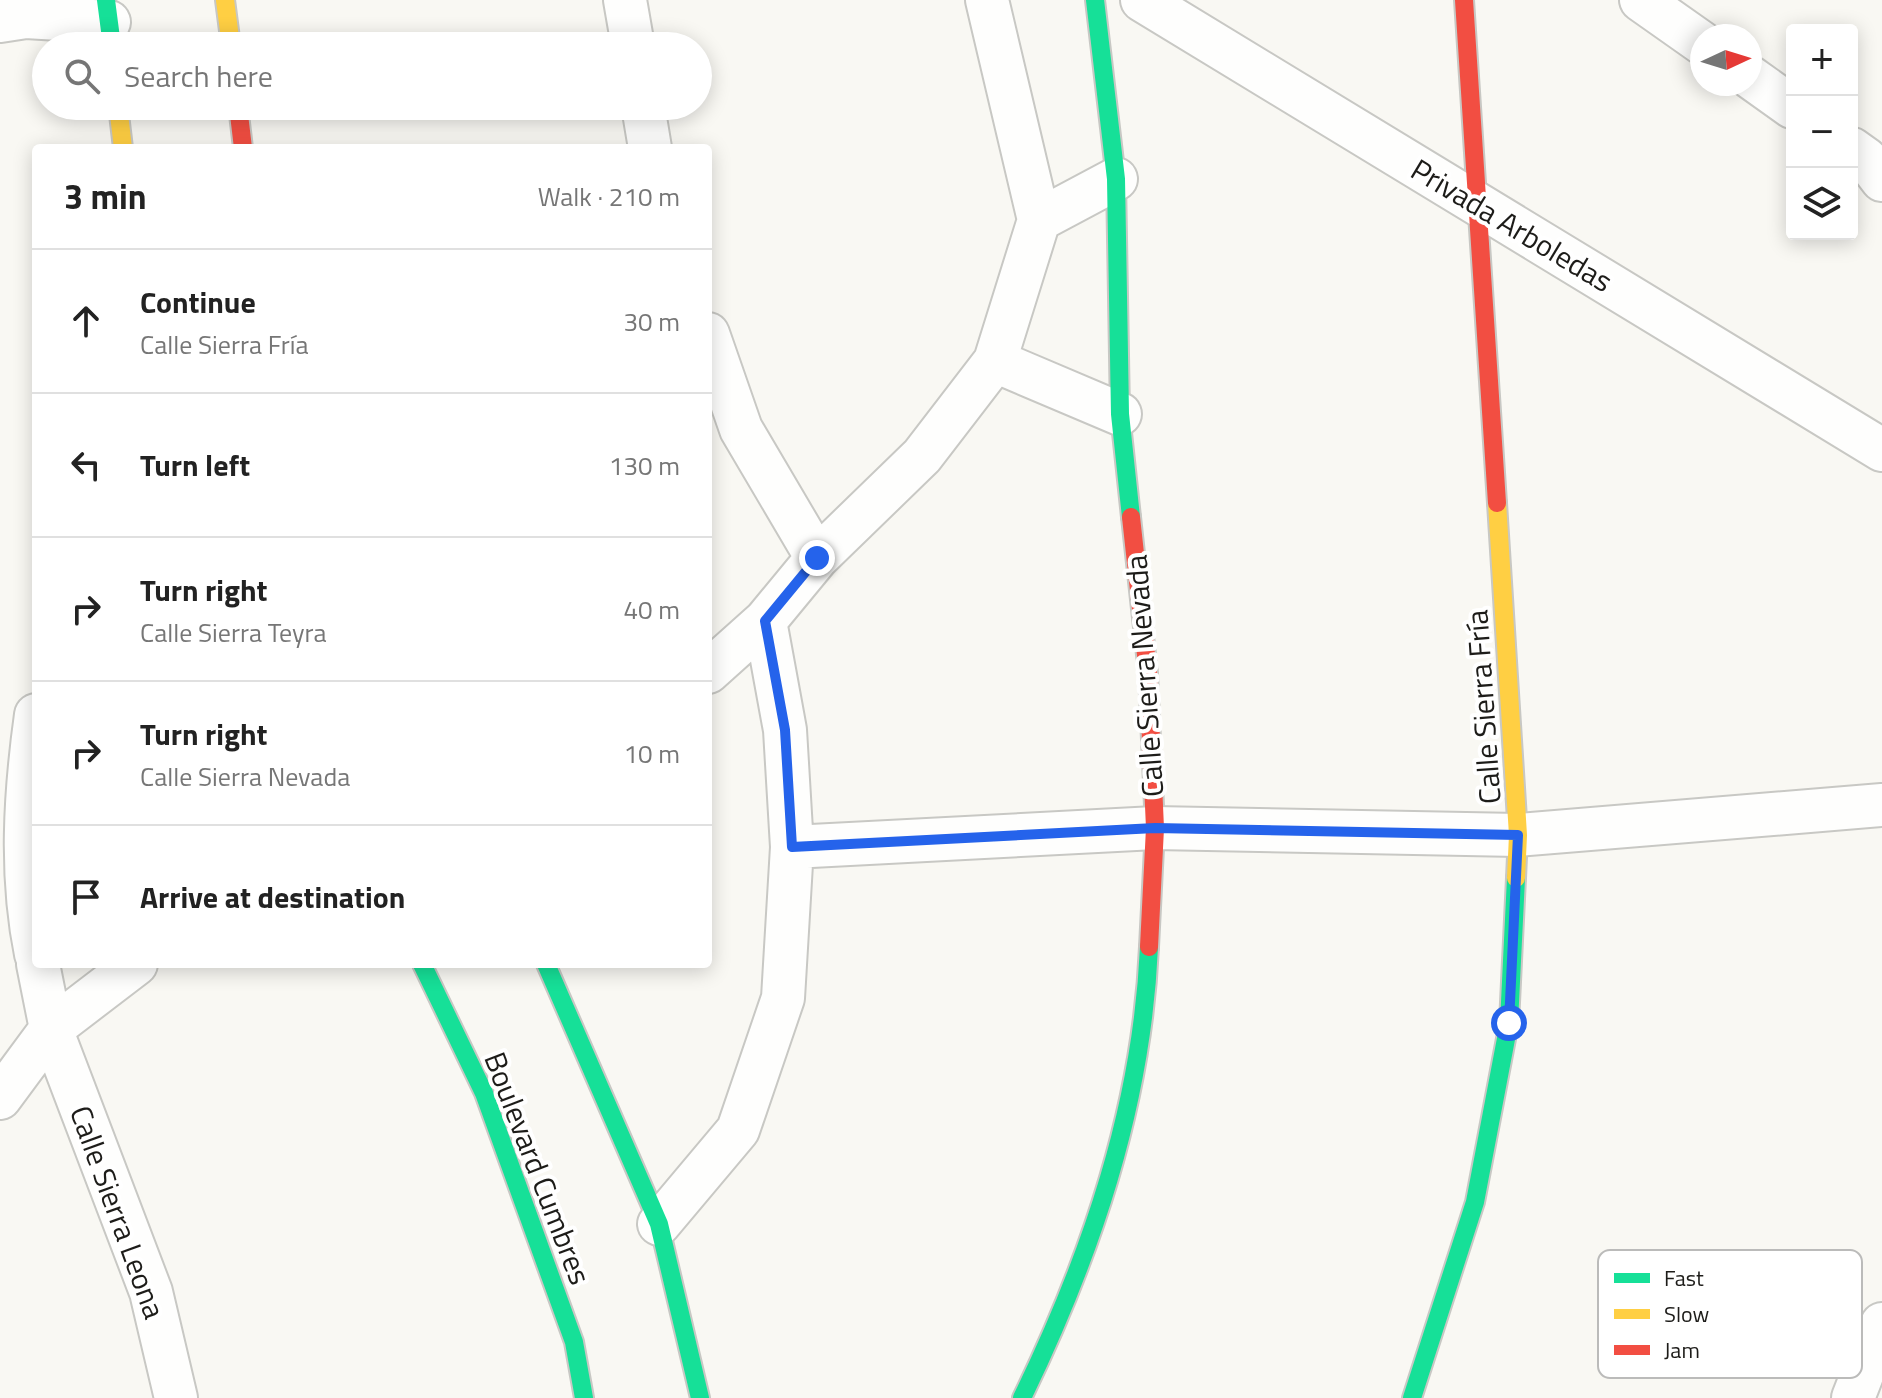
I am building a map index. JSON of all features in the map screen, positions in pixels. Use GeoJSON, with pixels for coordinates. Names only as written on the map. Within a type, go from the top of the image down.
{"type":"FeatureCollection","features":[{"type":"Feature","properties":{"kind":"street"},"geometry":{"type":"LineString","coordinates":[[225,0],[229,32]]}},
{"type":"Feature","properties":{"kind":"street"},"geometry":{"type":"LineString","coordinates":[[625,0],[631,32]]}},
{"type":"Feature","properties":{"kind":"street"},"geometry":{"type":"LineString","coordinates":[[712,668],[765,621],[817,558],[922,456],[995,361],[1039,220],[987,0]]}},
{"type":"Feature","properties":{"kind":"street","name":"Calle Sierra Nevada"},"geometry":{"type":"LineString","coordinates":[[1022,1398],[1057,1326],[1111,1181],[1146,1016],[1155,828],[1148,673],[1120,414],[1116,179],[1095,0]]}},
{"type":"Feature","properties":{"kind":"street","name":"Privada Arboledas"},"geometry":{"type":"LineString","coordinates":[[1142,0],[1882,450]]}},
{"type":"Feature","properties":{"kind":"street","name":"Calle Sierra Fría"},"geometry":{"type":"LineString","coordinates":[[1412,1398],[1475,1202],[1507,1038],[1518,835],[1464,0]]}},
{"type":"Feature","properties":{"kind":"street"},"geometry":{"type":"LineString","coordinates":[[1641,0],[1690,35]]}},
{"type":"Feature","properties":{"kind":"street"},"geometry":{"type":"LineString","coordinates":[[0,21],[26,17],[109,23]]}},
{"type":"Feature","properties":{"kind":"street"},"geometry":{"type":"LineString","coordinates":[[1762,86],[1786,103]]}},
{"type":"Feature","properties":{"kind":"street"},"geometry":{"type":"LineString","coordinates":[[120,120],[123,144]]}},
{"type":"Feature","properties":{"kind":"street"},"geometry":{"type":"LineString","coordinates":[[240,120],[243,144]]}},
{"type":"Feature","properties":{"kind":"street"},"geometry":{"type":"LineString","coordinates":[[645,120],[649,144]]}},
{"type":"Feature","properties":{"kind":"street"},"geometry":{"type":"LineString","coordinates":[[1858,153],[1882,180]]}},
{"type":"Feature","properties":{"kind":"street"},"geometry":{"type":"LineString","coordinates":[[1039,220],[1116,179]]}},
{"type":"Feature","properties":{"kind":"street"},"geometry":{"type":"LineString","coordinates":[[712,346],[741,429],[817,558]]}},
{"type":"Feature","properties":{"kind":"street"},"geometry":{"type":"LineString","coordinates":[[995,361],[1120,414]]}},
{"type":"Feature","properties":{"kind":"street"},"geometry":{"type":"LineString","coordinates":[[659,1224],[738,1130],[783,998],[792,847],[785,730],[765,621]]}},
{"type":"Feature","properties":{"kind":"street"},"geometry":{"type":"LineString","coordinates":[[32,743],[24,799],[32,934]]}},
{"type":"Feature","properties":{"kind":"street"},"geometry":{"type":"LineString","coordinates":[[792,847],[1155,828],[1518,835],[1882,805]]}},
{"type":"Feature","properties":{"kind":"street","name":"Calle Sierra Leona"},"geometry":{"type":"LineString","coordinates":[[39,968],[51,1029],[151,1292],[176,1398]]}},
{"type":"Feature","properties":{"kind":"street"},"geometry":{"type":"LineString","coordinates":[[0,1098],[51,1029],[131,968]]}},
{"type":"Feature","properties":{"kind":"street","name":"Boulevard Cumbres"},"geometry":{"type":"LineString","coordinates":[[424,968],[484,1093],[574,1342],[584,1398]]}},
{"type":"Feature","properties":{"kind":"street"},"geometry":{"type":"LineString","coordinates":[[548,968],[659,1224],[700,1398]]}},
{"type":"Feature","properties":{"kind":"street"},"geometry":{"type":"LineString","coordinates":[[1862,1375],[1882,1324]]}},
{"type":"Feature","properties":{"kind":"street"},"geometry":{"type":"LineString","coordinates":[[1853,1398],[1861,1378]]}},
{"type":"Feature","properties":{"kind":"traffic: fast"},"geometry":{"type":"LineString","coordinates":[[106,0],[110,32]]}},
{"type":"Feature","properties":{"kind":"traffic: fast"},"geometry":{"type":"LineString","coordinates":[[1095,0],[1116,179],[1120,414],[1131,517]]}},
{"type":"Feature","properties":{"kind":"traffic: fast"},"geometry":{"type":"LineString","coordinates":[[1412,1398],[1475,1202],[1509,1023],[1516,878]]}},
{"type":"Feature","properties":{"kind":"traffic: fast"},"geometry":{"type":"LineString","coordinates":[[1022,1398],[1070,1290],[1109,1179],[1136,1065],[1149,947]]}},
{"type":"Feature","properties":{"kind":"traffic: fast"},"geometry":{"type":"LineString","coordinates":[[424,968],[484,1093],[574,1342],[584,1398]]}},
{"type":"Feature","properties":{"kind":"traffic: fast"},"geometry":{"type":"LineString","coordinates":[[548,968],[659,1224],[700,1398]]}},
{"type":"Feature","properties":{"kind":"traffic: slow"},"geometry":{"type":"LineString","coordinates":[[225,0],[229,32]]}},
{"type":"Feature","properties":{"kind":"traffic: slow"},"geometry":{"type":"LineString","coordinates":[[120,120],[123,144]]}},
{"type":"Feature","properties":{"kind":"traffic: slow"},"geometry":{"type":"LineString","coordinates":[[1497,503],[1518,835],[1516,878]]}},
{"type":"Feature","properties":{"kind":"traffic: jam"},"geometry":{"type":"LineString","coordinates":[[1464,0],[1497,503]]}},
{"type":"Feature","properties":{"kind":"traffic: jam"},"geometry":{"type":"LineString","coordinates":[[240,120],[243,144]]}},
{"type":"Feature","properties":{"kind":"traffic: jam"},"geometry":{"type":"LineString","coordinates":[[1131,517],[1148,673],[1155,828],[1149,947]]}},
{"type":"Feature","properties":{"kind":"route"},"geometry":{"type":"LineString","coordinates":[[817,558],[765,621],[785,730],[792,847],[1155,828],[1518,835],[1509,1023]]}}]}
